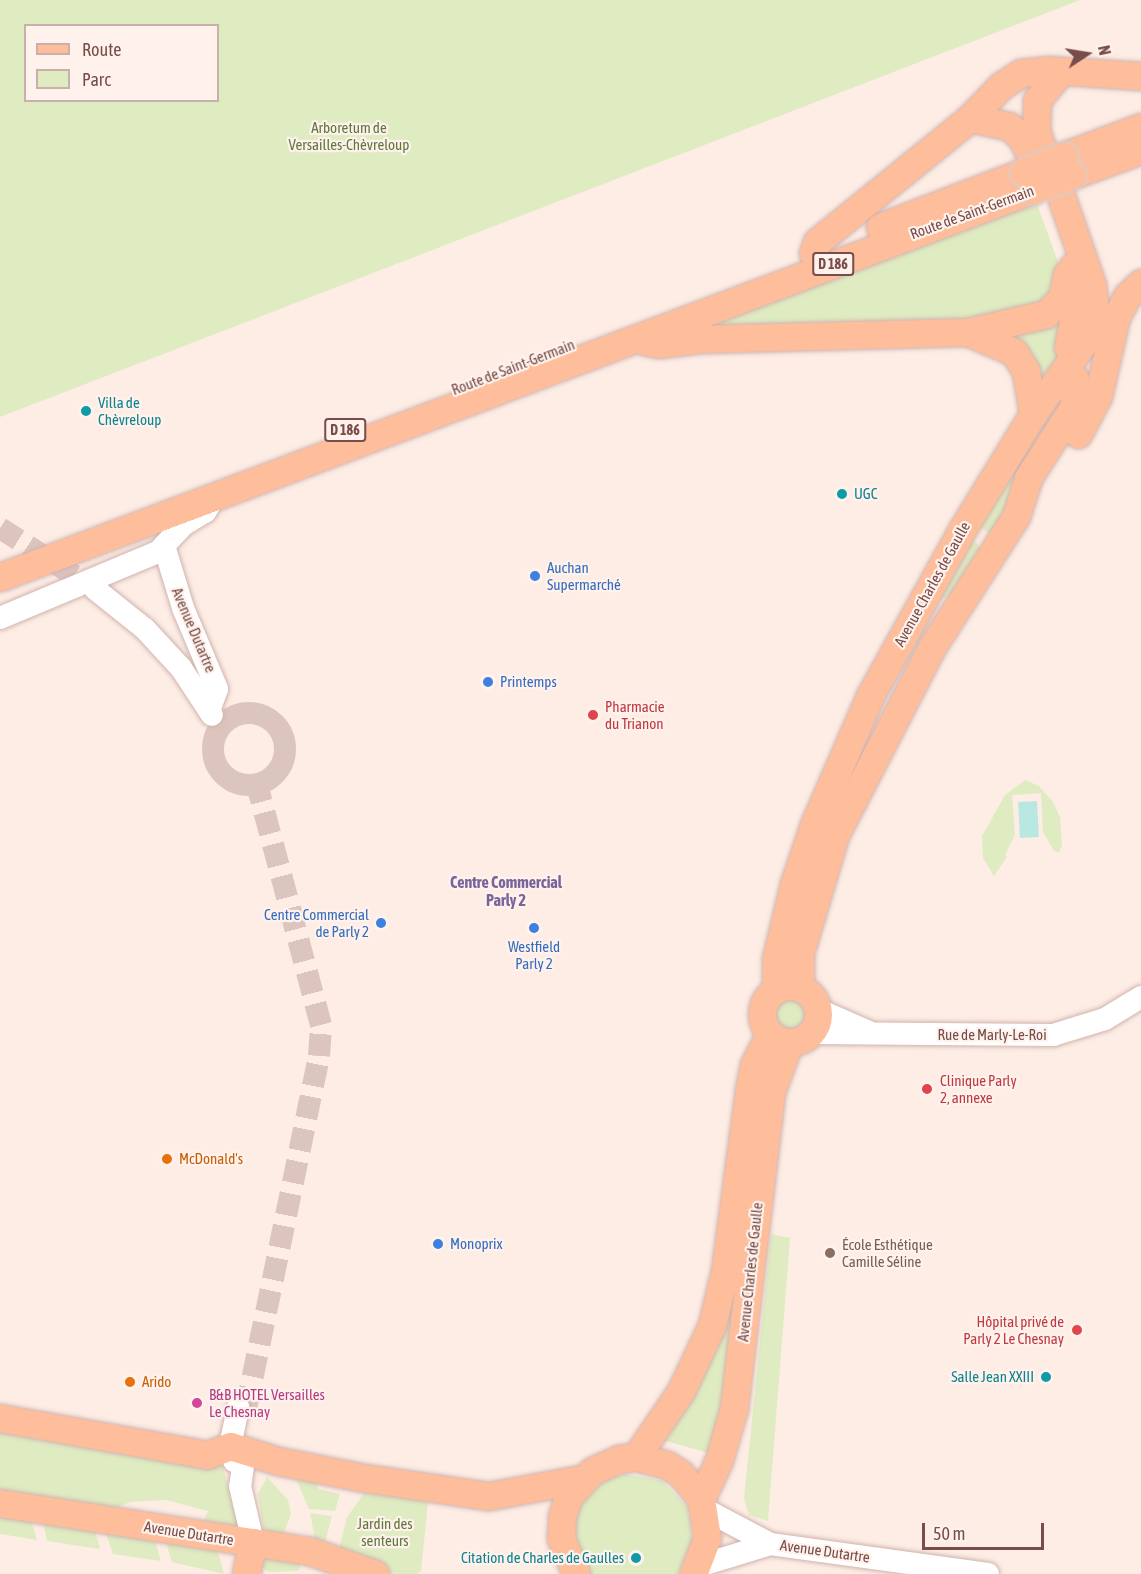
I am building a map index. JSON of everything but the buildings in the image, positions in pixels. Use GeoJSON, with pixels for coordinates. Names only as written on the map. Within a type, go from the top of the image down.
{"type":"FeatureCollection","features":[{"type":"Feature","properties":{"kind":"main road"},"geometry":{"type":"LineString","coordinates":[[813,253],[817,242],[970,118],[1000,86],[1021,73],[1061,70],[1141,76]]}},
{"type":"Feature","properties":{"kind":"main road"},"geometry":{"type":"LineString","coordinates":[[1061,70],[1040,93],[1035,114],[1044,170],[1067,255],[1077,276],[1078,295],[1068,347]]}},
{"type":"Feature","properties":{"kind":"main road"},"geometry":{"type":"LineString","coordinates":[[970,118],[995,121],[1044,170]]}},
{"type":"Feature","properties":{"kind":"main road","name":"Route de Saint-Germain"},"geometry":{"type":"LineString","coordinates":[[0,577],[635,338],[1044,170],[1141,127]]}},
{"type":"Feature","properties":{"kind":"main road","name":"Route de Saint-Germain"},"geometry":{"type":"LineString","coordinates":[[0,558],[813,253],[1044,170],[1141,150]]}},
{"type":"Feature","properties":{"kind":"main road","name":"Avenue Charles de Gaulle"},"geometry":{"type":"LineString","coordinates":[[788,989],[778,948],[794,884],[814,825],[870,696],[962,530],[1033,414],[1087,338],[1092,321],[1092,285],[1044,170]]}},
{"type":"Feature","properties":{"kind":"main road"},"geometry":{"type":"LineString","coordinates":[[635,338],[658,344],[700,339],[968,332],[1046,314],[1066,288],[1067,255]]}},
{"type":"Feature","properties":{"kind":"main road"},"geometry":{"type":"LineString","coordinates":[[1016,516],[1030,505],[1085,422],[1104,376],[1116,317],[1127,296],[1141,283]]}},
{"type":"Feature","properties":{"kind":"main road"},"geometry":{"type":"LineString","coordinates":[[968,332],[1014,352],[1026,371],[1033,414]]}},
{"type":"Feature","properties":{"kind":"main road"},"geometry":{"type":"LineString","coordinates":[[1016,516],[1028,478],[1074,406],[1075,379]]}},
{"type":"Feature","properties":{"kind":"main road","name":"Avenue Charles de Gaulle"},"geometry":{"type":"LineString","coordinates":[[797,1030],[761,1013],[764,1003],[788,989],[835,835],[932,647],[1016,516]]}},
{"type":"Feature","properties":{"kind":"main road"},"geometry":{"type":"LineString","coordinates":[[788,989],[810,994],[797,1030]]}},
{"type":"Feature","properties":{"kind":"main road","name":"Avenue Charles de Gaulle"},"geometry":{"type":"LineString","coordinates":[[636,1457],[681,1391],[712,1325],[725,1270],[754,1065],[797,1030]]}},
{"type":"Feature","properties":{"kind":"main road","name":"Avenue Charles de Gaulle"},"geometry":{"type":"LineString","coordinates":[[702,1504],[719,1460],[734,1408],[771,1092],[797,1030]]}},
{"type":"Feature","properties":{"kind":"main road"},"geometry":{"type":"LineString","coordinates":[[0,1418],[207,1455],[238,1449],[365,1478],[489,1496],[582,1479]]}},
{"type":"Feature","properties":{"kind":"main road"},"geometry":{"type":"LineString","coordinates":[[576,1574],[561,1538],[562,1516],[569,1496],[582,1479],[603,1464],[636,1457],[674,1469],[702,1504],[707,1538],[696,1570]]}},
{"type":"Feature","properties":{"kind":"main road","name":"Avenue Dutartre"},"geometry":{"type":"LineString","coordinates":[[0,1503],[324,1554],[375,1574]]}},
{"type":"Feature","properties":{"kind":"main road"},"geometry":{"type":"LineString","coordinates":[[246,1574],[253,1542]]}},
{"type":"Feature","properties":{"kind":"street"},"geometry":{"type":"LineString","coordinates":[[0,618],[165,549],[183,525],[206,512],[214,496]]}},
{"type":"Feature","properties":{"kind":"street","name":"Avenue Dutartre"},"geometry":{"type":"LineString","coordinates":[[95,589],[145,629],[182,668],[211,713],[217,689],[183,608],[165,549]]}},
{"type":"Feature","properties":{"kind":"street","name":"Rue de Marly-Le-Roi"},"geometry":{"type":"LineString","coordinates":[[797,1030],[1053,1035],[1105,1019],[1141,997]]}},
{"type":"Feature","properties":{"kind":"street"},"geometry":{"type":"LineString","coordinates":[[244,1412],[238,1449],[240,1486],[253,1542]]}},
{"type":"Feature","properties":{"kind":"street","name":"Avenue Dutartre"},"geometry":{"type":"LineString","coordinates":[[702,1504],[770,1544],[988,1574]]}},
{"type":"Feature","properties":{"kind":"street","name":"Avenue Dutartre"},"geometry":{"type":"LineString","coordinates":[[696,1570],[770,1544]]}},
{"type":"Feature","properties":{"kind":"green space","name":"Arboretum de Versailles-Chèvreloup"},"geometry":{"type":"Polygon","coordinates":[[[0,0],[1080,0],[0,417],[0,0]]]}},
{"type":"Feature","properties":{"kind":"green space"},"geometry":{"type":"Polygon","coordinates":[[[1037,204],[1058,262],[1058,285],[1052,299],[986,319],[709,332],[706,318],[1037,204]]]}},
{"type":"Feature","properties":{"kind":"green space"},"geometry":{"type":"Polygon","coordinates":[[[1089,306],[1041,388],[1007,334],[1089,306]]]}},
{"type":"Feature","properties":{"kind":"green space"},"geometry":{"type":"Polygon","coordinates":[[[1071,380],[1074,389],[994,537],[977,525],[1071,380]]]}},
{"type":"Feature","properties":{"kind":"green space"},"geometry":{"type":"Polygon","coordinates":[[[966,538],[976,542],[981,550],[952,594],[927,607],[966,538]]]}},
{"type":"Feature","properties":{"kind":"green space"},"geometry":{"type":"Polygon","coordinates":[[[1025,780],[1039,786],[1053,802],[1060,817],[1062,845],[1059,853],[1054,851],[1043,832],[1041,793],[1012,795],[1015,835],[1005,855],[1007,857],[994,876],[983,858],[982,836],[1005,795],[1025,780]]]}},
{"type":"Feature","properties":{"kind":"green space"},"geometry":{"type":"Polygon","coordinates":[[[791,994],[805,1000],[811,1014],[805,1028],[791,1034],[777,1028],[771,1014],[777,1000],[791,994]]]}},
{"type":"Feature","properties":{"kind":"green space"},"geometry":{"type":"Polygon","coordinates":[[[748,1142],[733,1356],[712,1454],[659,1439],[684,1401],[748,1142]]]}},
{"type":"Feature","properties":{"kind":"green space"},"geometry":{"type":"Polygon","coordinates":[[[771,1234],[790,1238],[768,1521],[749,1515],[744,1498],[771,1234]]]}},
{"type":"Feature","properties":{"kind":"green space"},"geometry":{"type":"Polygon","coordinates":[[[0,1424],[216,1462],[223,1468],[242,1533],[200,1530],[208,1511],[166,1500],[130,1502],[109,1511],[0,1492],[0,1424]]]}},
{"type":"Feature","properties":{"kind":"green space"},"geometry":{"type":"Polygon","coordinates":[[[624,1474],[661,1480],[687,1506],[693,1543],[678,1574],[589,1574],[573,1543],[573,1524],[579,1506],[606,1479],[624,1474]]]}},
{"type":"Feature","properties":{"kind":"green space"},"geometry":{"type":"Polygon","coordinates":[[[315,1476],[318,1489],[340,1494],[335,1511],[309,1509],[295,1477],[315,1476]]]}},
{"type":"Feature","properties":{"kind":"green space"},"geometry":{"type":"Polygon","coordinates":[[[267,1477],[288,1500],[291,1514],[284,1533],[270,1534],[263,1526],[258,1494],[267,1477]]]}},
{"type":"Feature","properties":{"kind":"green space","name":"Jardin des senteurs"},"geometry":{"type":"Polygon","coordinates":[[[365,1492],[428,1502],[421,1571],[417,1574],[392,1574],[338,1553],[347,1517],[365,1492]]]}},
{"type":"Feature","properties":{"kind":"green space"},"geometry":{"type":"Polygon","coordinates":[[[0,1509],[29,1513],[37,1540],[0,1534],[0,1509]]]}},
{"type":"Feature","properties":{"kind":"green space"},"geometry":{"type":"Polygon","coordinates":[[[310,1513],[332,1516],[324,1546],[315,1539],[310,1513]]]}},
{"type":"Feature","properties":{"kind":"green space"},"geometry":{"type":"Polygon","coordinates":[[[42,1517],[93,1524],[100,1549],[47,1541],[42,1517]]]}},
{"type":"Feature","properties":{"kind":"green space"},"geometry":{"type":"Polygon","coordinates":[[[105,1531],[153,1533],[161,1561],[113,1554],[105,1531]]]}},
{"type":"Feature","properties":{"kind":"green space"},"geometry":{"type":"Polygon","coordinates":[[[164,1535],[216,1545],[224,1574],[172,1562],[164,1535]]]}},
{"type":"Feature","properties":{"kind":"green space"},"geometry":{"type":"Polygon","coordinates":[[[258,1553],[301,1558],[299,1571],[269,1572],[256,1563],[258,1553]]]}},
{"type":"Feature","properties":{"kind":"water"},"geometry":{"type":"Polygon","coordinates":[[[1037,801],[1039,837],[1020,838],[1018,802],[1037,801]]]}},
{"type":"Feature","properties":{"kind":"tunnel"},"geometry":{"type":"LineString","coordinates":[[0,528],[95,589]]}},
{"type":"Feature","properties":{"kind":"tunnel"},"geometry":{"type":"LineString","coordinates":[[249,713],[269,719],[279,729],[285,749],[279,769],[269,779],[249,785],[229,779],[219,769],[213,749],[219,729],[229,719],[249,713]]}},
{"type":"Feature","properties":{"kind":"tunnel"},"geometry":{"type":"LineString","coordinates":[[246,1409],[319,1056],[321,1025],[257,784]]}},
{"type":"Feature","properties":{"kind":"place","name":"Villa de Chèvreloup"},"geometry":{"type":"Point","coordinates":[86,411]}},
{"type":"Feature","properties":{"kind":"place","name":"UGC"},"geometry":{"type":"Point","coordinates":[842,494]}},
{"type":"Feature","properties":{"kind":"place","name":"Auchan Supermarché"},"geometry":{"type":"Point","coordinates":[535,576]}},
{"type":"Feature","properties":{"kind":"place","name":"Printemps"},"geometry":{"type":"Point","coordinates":[488,682]}},
{"type":"Feature","properties":{"kind":"place","name":"Pharmacie du Trianon"},"geometry":{"type":"Point","coordinates":[593,715]}},
{"type":"Feature","properties":{"kind":"place","name":"Centre Commercial de Parly 2"},"geometry":{"type":"Point","coordinates":[381,923]}},
{"type":"Feature","properties":{"kind":"place","name":"Westfield Parly 2"},"geometry":{"type":"Point","coordinates":[534,928]}},
{"type":"Feature","properties":{"kind":"place","name":"Clinique Parly 2, annexe"},"geometry":{"type":"Point","coordinates":[927,1089]}},
{"type":"Feature","properties":{"kind":"place","name":"McDonald's"},"geometry":{"type":"Point","coordinates":[167,1159]}},
{"type":"Feature","properties":{"kind":"place","name":"Monoprix"},"geometry":{"type":"Point","coordinates":[438,1244]}},
{"type":"Feature","properties":{"kind":"place","name":"École Esthétique Camille Séline"},"geometry":{"type":"Point","coordinates":[830,1253]}},
{"type":"Feature","properties":{"kind":"place","name":"Hôpital privé de Parly 2 Le Chesnay"},"geometry":{"type":"Point","coordinates":[1077,1330]}},
{"type":"Feature","properties":{"kind":"place","name":"Salle Jean XXIII"},"geometry":{"type":"Point","coordinates":[1046,1377]}},
{"type":"Feature","properties":{"kind":"place","name":"Arido"},"geometry":{"type":"Point","coordinates":[130,1382]}},
{"type":"Feature","properties":{"kind":"place","name":"B&B HOTEL Versailles Le Chesnay"},"geometry":{"type":"Point","coordinates":[197,1403]}},
{"type":"Feature","properties":{"kind":"place","name":"Citation de Charles de Gaulles"},"geometry":{"type":"Point","coordinates":[636,1558]}},
{"type":"Feature","properties":{"kind":"district","name":"Centre Commercial Parly 2"},"geometry":{"type":"Point","coordinates":[506,891]}}]}
